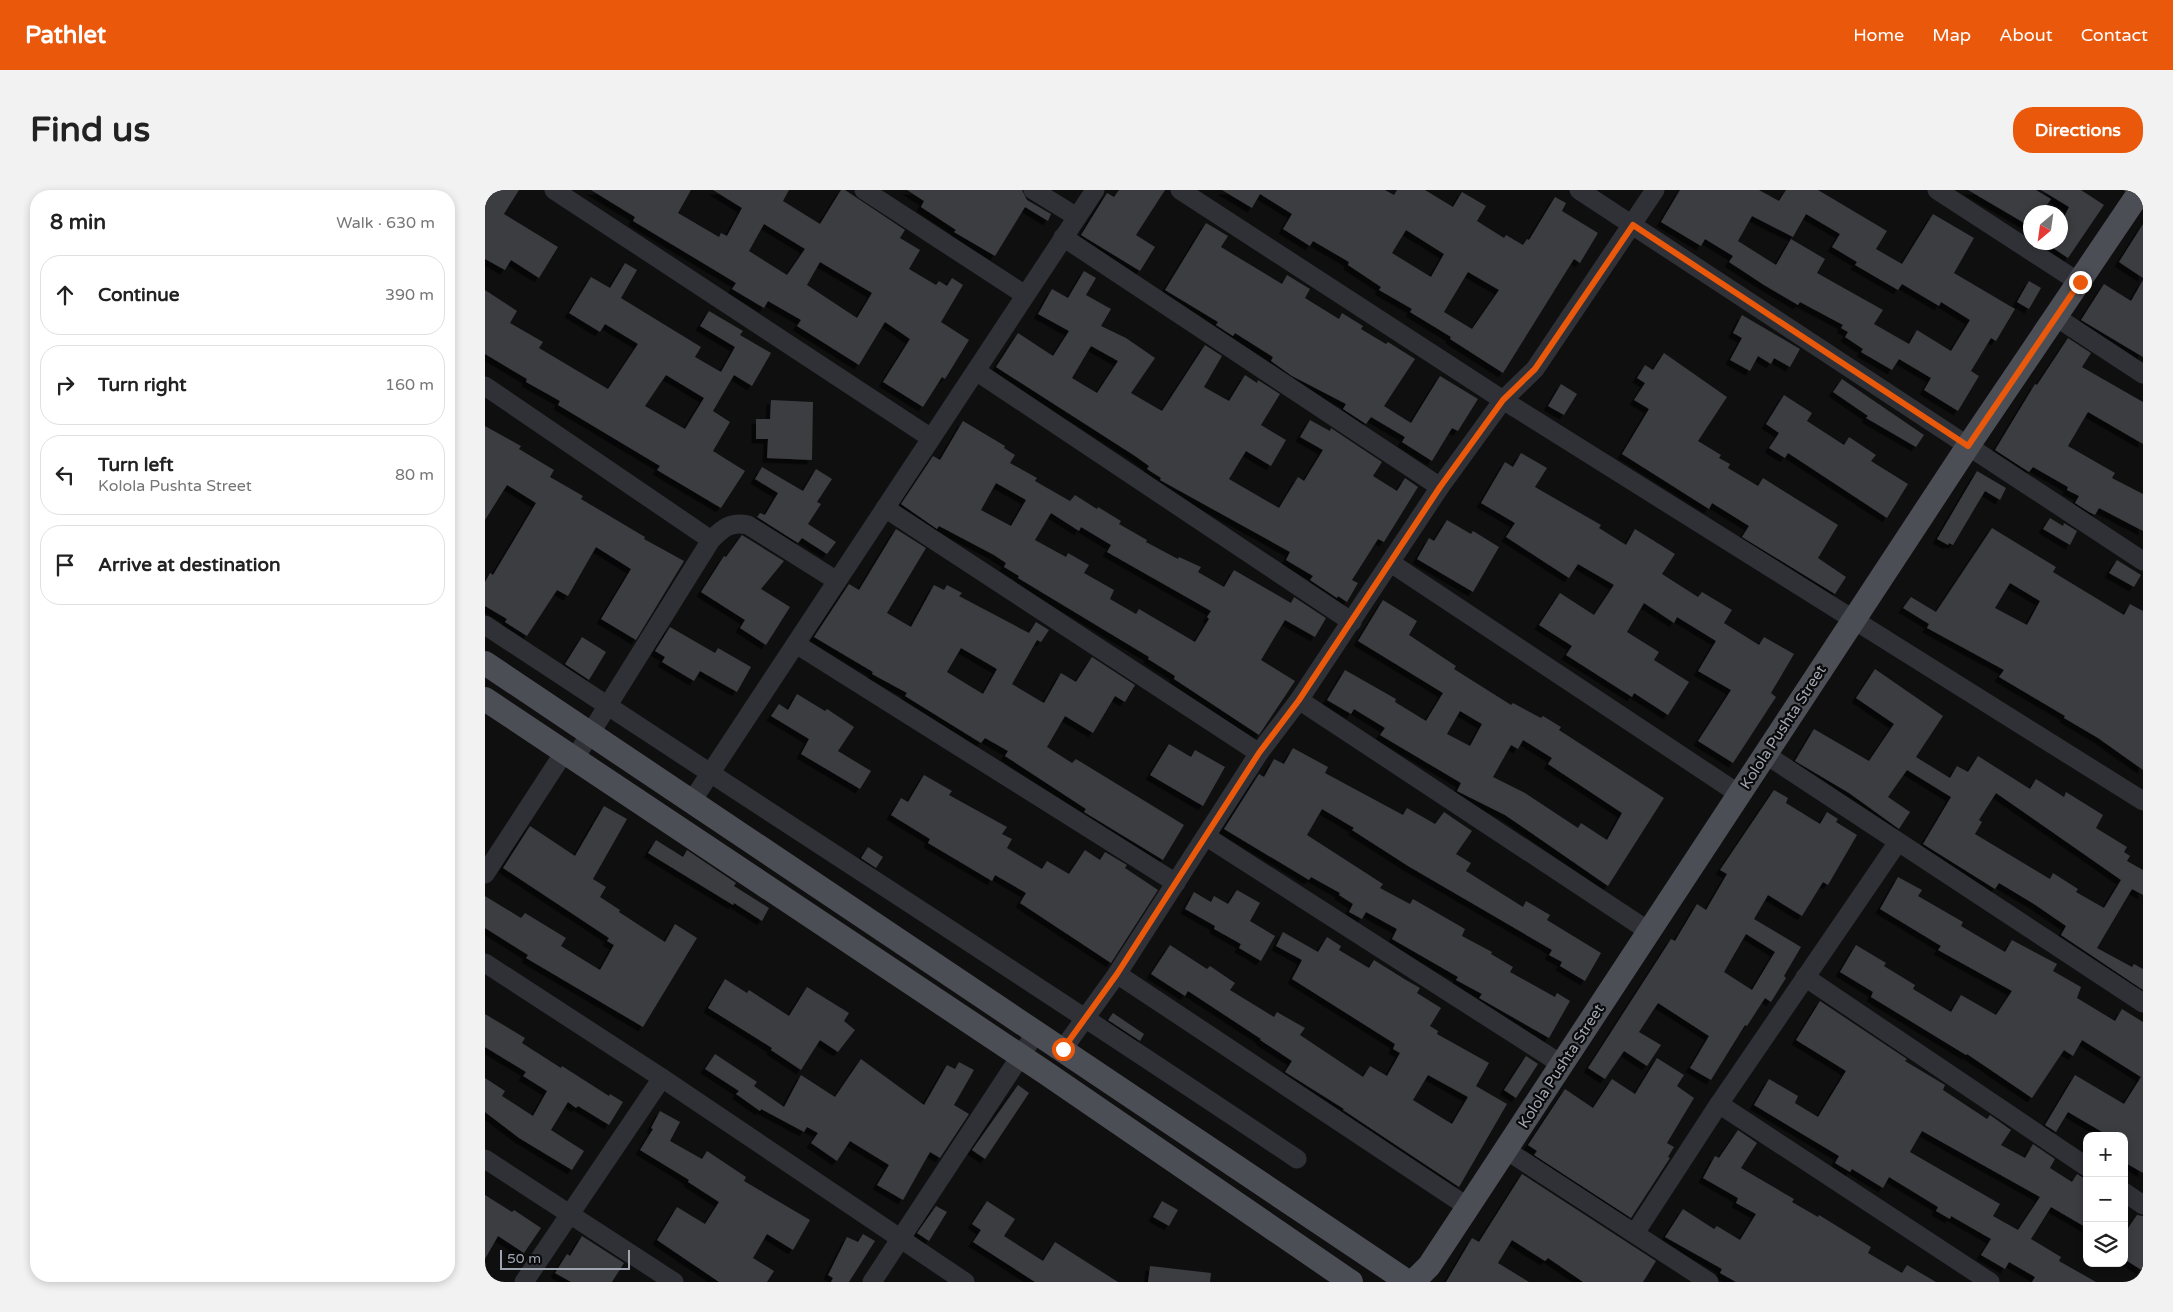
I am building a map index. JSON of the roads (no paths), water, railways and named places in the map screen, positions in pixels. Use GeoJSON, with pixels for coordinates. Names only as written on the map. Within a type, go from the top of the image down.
{"type":"FeatureCollection","features":[{"type":"Feature","properties":{"kind":"main road","name":"Kolola Pushta Street"},"geometry":{"type":"LineString","coordinates":[[1425,1277],[1468,1207],[1765,754],[1968,446],[2141,190]]}},
{"type":"Feature","properties":{"kind":"main road"},"geometry":{"type":"LineString","coordinates":[[485,663],[1037,1031],[1408,1282]]}},
{"type":"Feature","properties":{"kind":"main road"},"geometry":{"type":"LineString","coordinates":[[485,699],[1021,1056],[1351,1282]]}},
{"type":"Feature","properties":{"kind":"street"},"geometry":{"type":"LineString","coordinates":[[554,190],[931,438]]}},
{"type":"Feature","properties":{"kind":"street"},"geometry":{"type":"LineString","coordinates":[[864,190],[1025,295]]}},
{"type":"Feature","properties":{"kind":"street"},"geometry":{"type":"LineString","coordinates":[[1033,190],[1077,217]]}},
{"type":"Feature","properties":{"kind":"street"},"geometry":{"type":"LineString","coordinates":[[693,801],[1095,190]]}},
{"type":"Feature","properties":{"kind":"street"},"geometry":{"type":"LineString","coordinates":[[1180,190],[1503,400],[2143,801]]}},
{"type":"Feature","properties":{"kind":"street"},"geometry":{"type":"LineString","coordinates":[[1579,190],[2143,561]]}},
{"type":"Feature","properties":{"kind":"street"},"geometry":{"type":"LineString","coordinates":[[1063,1049],[1117,974],[1207,837],[1259,753],[1299,700],[1391,564],[1440,487],[1503,400],[1535,369],[1655,190]]}},
{"type":"Feature","properties":{"kind":"street"},"geometry":{"type":"LineString","coordinates":[[1937,190],[2080,282]]}},
{"type":"Feature","properties":{"kind":"street"},"geometry":{"type":"LineString","coordinates":[[1063,237],[1440,487]]}},
{"type":"Feature","properties":{"kind":"street"},"geometry":{"type":"LineString","coordinates":[[2055,317],[2143,374]]}},
{"type":"Feature","properties":{"kind":"street"},"geometry":{"type":"LineString","coordinates":[[975,371],[1352,622]]}},
{"type":"Feature","properties":{"kind":"street"},"geometry":{"type":"LineString","coordinates":[[485,386],[711,540]]}},
{"type":"Feature","properties":{"kind":"street"},"geometry":{"type":"LineString","coordinates":[[885,508],[1259,753]]}},
{"type":"Feature","properties":{"kind":"street"},"geometry":{"type":"LineString","coordinates":[[485,874],[570,755],[591,733],[711,540],[724,528],[732,524],[749,525],[837,581]]}},
{"type":"Feature","properties":{"kind":"street"},"geometry":{"type":"LineString","coordinates":[[1391,564],[1739,794]]}},
{"type":"Feature","properties":{"kind":"street"},"geometry":{"type":"LineString","coordinates":[[485,625],[710,774],[1086,1017],[1297,1159]]}},
{"type":"Feature","properties":{"kind":"street"},"geometry":{"type":"LineString","coordinates":[[796,644],[1176,883]]}},
{"type":"Feature","properties":{"kind":"street"},"geometry":{"type":"LineString","coordinates":[[1299,700],[1650,932]]}},
{"type":"Feature","properties":{"kind":"street"},"geometry":{"type":"LineString","coordinates":[[1765,754],[2143,1002]]}},
{"type":"Feature","properties":{"kind":"street"},"geometry":{"type":"LineString","coordinates":[[1207,837],[1561,1064]]}},
{"type":"Feature","properties":{"kind":"street"},"geometry":{"type":"LineString","coordinates":[[1635,1233],[1719,1104],[1898,842]]}},
{"type":"Feature","properties":{"kind":"street"},"geometry":{"type":"LineString","coordinates":[[485,962],[662,1078],[901,1241],[965,1282]]}},
{"type":"Feature","properties":{"kind":"street"},"geometry":{"type":"LineString","coordinates":[[1117,974],[1468,1207]]}},
{"type":"Feature","properties":{"kind":"street"},"geometry":{"type":"LineString","coordinates":[[1805,977],[2083,1164]]}},
{"type":"Feature","properties":{"kind":"street"},"geometry":{"type":"LineString","coordinates":[[872,1282],[901,1241],[1037,1031]]}},
{"type":"Feature","properties":{"kind":"street"},"geometry":{"type":"LineString","coordinates":[[524,1282],[662,1078]]}},
{"type":"Feature","properties":{"kind":"street"},"geometry":{"type":"LineString","coordinates":[[1719,1104],[1990,1282]]}},
{"type":"Feature","properties":{"kind":"street"},"geometry":{"type":"LineString","coordinates":[[1506,1150],[1709,1282]]}},
{"type":"Feature","properties":{"kind":"street"},"geometry":{"type":"LineString","coordinates":[[485,1159],[674,1282]]}},
{"type":"Feature","properties":{"kind":"street"},"geometry":{"type":"LineString","coordinates":[[2128,1195],[2143,1205]]}}]}
